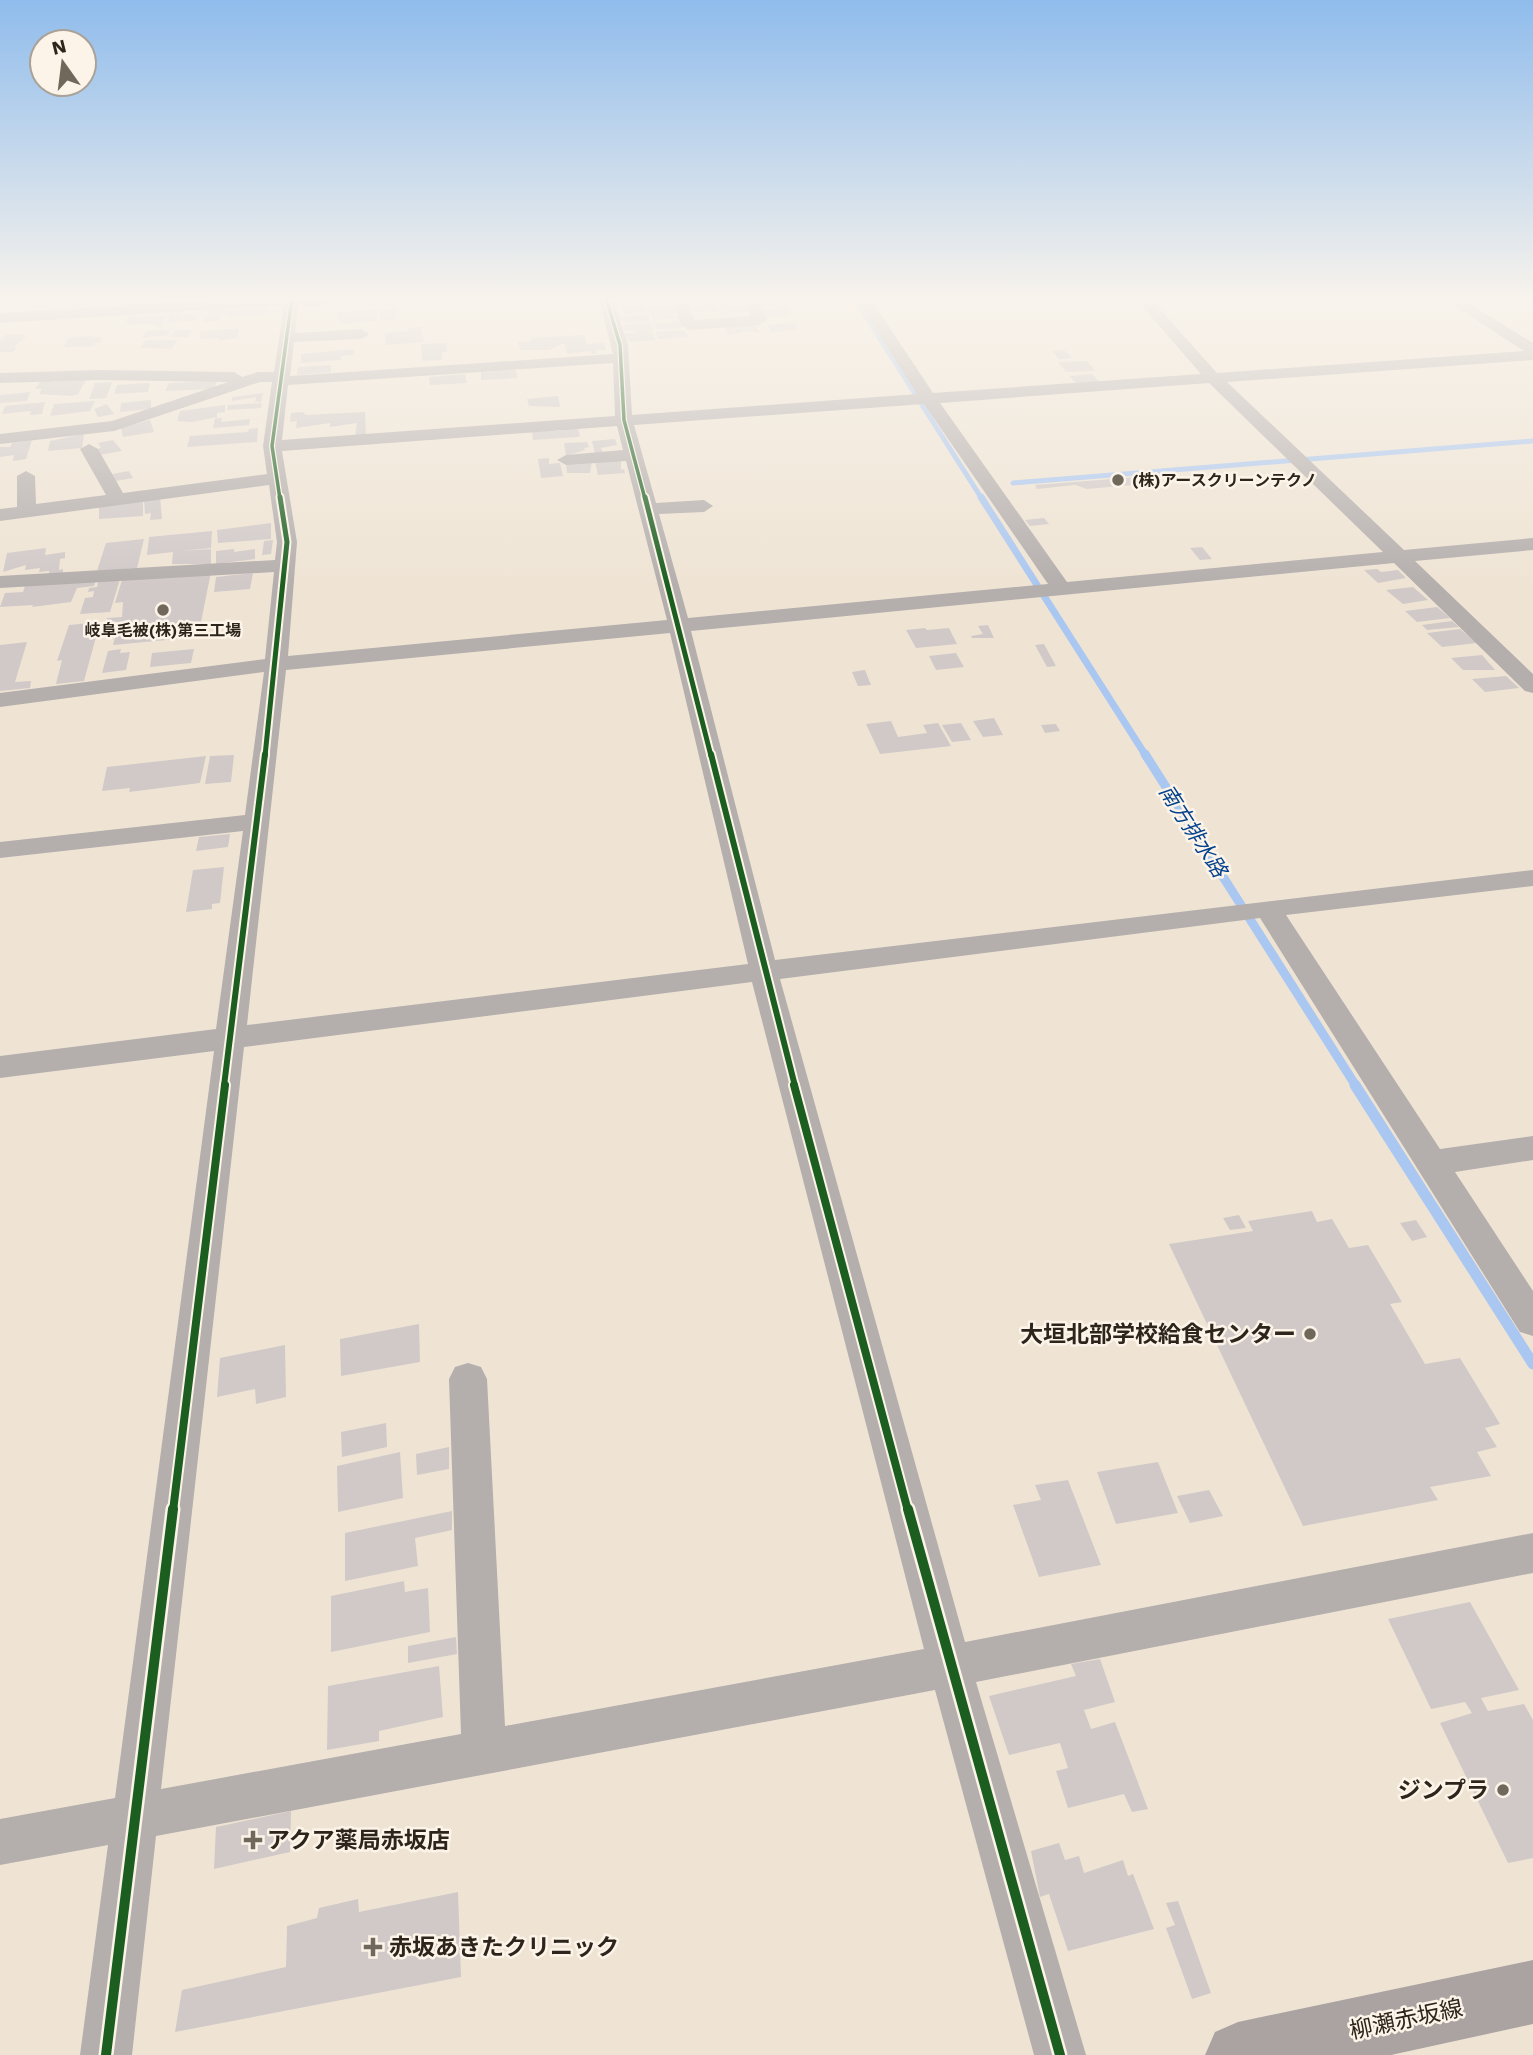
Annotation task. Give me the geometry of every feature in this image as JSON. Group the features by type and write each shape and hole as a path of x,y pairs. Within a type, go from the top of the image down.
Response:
{"main road":[{"name":"柳瀬赤坂線","path":"1238,2055 1533,1992"}],"street":[{"path":"0,439 114,426 208,394"},
{"path":"106,2055 276,664 287,542 272,446 279,394"},
{"path":"623,394 624,420 679,625 764,972 950,1665 1059,2055"},
{"path":"925,394 1058,589"},
{"path":"272,446 986,394"},
{"path":"1230,394 1533,686"},
{"path":"89,449 117,499"},
{"path":"566,460 633,455"},
{"path":"26,476 27,511"},
{"path":"0,515 278,478"},
{"path":"648,509 704,506"},
{"path":"0,700 276,664 1533,544"},
{"path":"0,582 286,565"},
{"path":"0,849 256,822"},
{"path":"0,1067 1533,878"},
{"path":"1266,909 1533,1321"},
{"path":"1430,1163 1533,1147"},
{"path":"468,1379 484,1752"},
{"path":"0,1842 1533,1553"}],"building":[{"path":"29,394 27,401 0,403 0,395"},
{"path":"39,394 78,394 72,396"},
{"path":"91,394 108,394 106,398 89,399"},
{"path":"263,394 261,402 255,402 256,397 232,401 232,397"},
{"path":"558,396 560,407 529,406 527,399"},
{"path":"151,400 151,409 120,412 121,403"},
{"path":"95,401 90,411 50,416 54,404"},
{"path":"45,402 42,414 30,415 31,411 2,414 5,406"},
{"path":"262,403 261,408 227,410 228,405"},
{"path":"107,404 114,414 98,417 94,409"},
{"path":"225,405 225,412 217,413 217,417 192,422 177,421 180,411"},
{"path":"303,412 306,415 365,412 366,435 355,436 357,423 330,427 330,423 296,428 297,421 290,422 291,413"},
{"path":"215,418 222,418 221,422 250,419 249,425 213,428"},
{"path":"150,420 154,432 123,437 121,428"},
{"path":"258,428 257,442 187,447 190,436 248,432 249,429"},
{"path":"578,428 580,436 577,437 533,440 532,431"},
{"path":"84,434 82,448 48,451 50,441"},
{"path":"615,439 617,445 601,448 603,453 595,454 592,441"},
{"path":"32,440 26,459 13,461 14,455 0,457 0,447 10,447 12,443"},
{"path":"113,440 122,451 99,455 97,449 101,448 98,443"},
{"path":"587,442 589,447 584,448 585,450 566,456 564,443"},
{"path":"549,458 549,464 560,463 563,476 541,478 538,459"},
{"path":"621,460 621,470 624,469 625,473 598,475 595,462"},
{"path":"592,462 590,473 567,473 566,464"},
{"path":"129,471 133,478 116,481 112,474"},
{"name":"(株)アースクリーンテクノ","path":"1138,477 1144,484 1087,489 1075,485 1037,489 1035,485"},
{"path":"160,497 162,519 150,520 151,513 145,514 144,499"},
{"path":"143,501 143,516 99,519 99,507"},
{"path":"1044,518 1049,524 1030,526 1025,520"},
{"path":"271,523 271,539 218,543 217,530"},
{"path":"212,531 211,548 180,551 211,549 211,564 172,564 173,552 147,555 149,537"},
{"path":"144,539 137,568 97,571 106,543"},
{"path":"273,540 271,554 262,555 264,541"},
{"path":"1202,547 1212,559 1200,560 1190,548"},
{"path":"46,548 45,555 65,552 65,558 60,559 59,570 63,569 63,574 49,575 49,571 39,572 40,568 25,570 26,565 3,572 7,553"},
{"path":"234,549 234,552 255,549 255,559 216,564 216,551"},
{"path":"1377,569 1381,572 1398,570 1406,578 1378,583 1364,570"},
{"name":"岐阜毛被(株)第三工場","path":"211,572 198,637 113,645 119,622 106,623 107,618 122,617 123,602 115,603 122,580"},
{"path":"253,573 250,589 214,592 216,577"},
{"path":"121,576 110,612 80,614 85,598 93,597 94,591 88,592 89,588 97,587 99,577"},
{"path":"96,578 94,586 77,588 71,602 32,607 33,605 0,607 5,593 23,592 25,586"},
{"path":"1413,587 1428,600 1403,604 1386,590"},
{"path":"1437,607 1450,618 1417,622 1405,611"},
{"path":"1452,621 1459,627 1427,630 1422,625"},
{"path":"100,622 84,681 56,684 62,660 57,661 69,625"},
{"path":"988,625 994,638 972,638 971,636 983,634 978,626"},
{"path":"949,628 957,644 916,648 906,630"},
{"path":"1460,629 1477,643 1442,647 1427,633"},
{"path":"27,642 15,682 31,681 30,688 0,691 0,645"},
{"path":"1044,644 1056,666 1047,667 1035,645"},
{"path":"121,649 120,653 130,652 126,670 102,673 108,651"},
{"path":"194,649 191,663 150,667 152,653"},
{"path":"956,653 964,667 936,670 929,656"},
{"path":"1482,655 1495,670 1463,670 1451,658"},
{"path":"865,670 871,685 858,686 852,672"},
{"path":"1506,676 1519,688 1485,692 1472,679"},
{"path":"994,718 1003,735 983,737 973,721"},
{"path":"891,721 898,737 927,733 923,725 938,723 951,746 880,754 866,724"},
{"path":"961,723 971,740 952,742 942,725"},
{"path":"1056,724 1060,731 1045,733 1041,725"},
{"path":"234,755 231,782 205,784 210,756"},
{"path":"206,756 200,783 129,792 130,788 102,791 107,767"},
{"path":"230,834 228,847 196,851 199,837"},
{"path":"224,867 220,903 212,904 212,909 186,912 193,870"},
{"name":"大垣北部学校給食センター","path":"1312,1211 1317,1222 1332,1219 1349,1248 1368,1245 1402,1302 1390,1304 1425,1364 1460,1358 1500,1424 1485,1428 1497,1447 1477,1452 1491,1476 1430,1487 1438,1500 1303,1526 1169,1244 1253,1231 1248,1221"},
{"path":"1239,1215 1246,1228 1230,1230 1223,1218"},
{"path":"1416,1220 1427,1237 1412,1241 1400,1223"},
{"path":"419,1324 420,1362 341,1376 340,1339"},
{"path":"285,1345 286,1397 256,1404 255,1389 217,1397 220,1358"},
{"path":"386,1423 387,1447 342,1457 341,1432"},
{"path":"449,1447 449,1469 417,1475 416,1454"},
{"path":"400,1452 403,1498 338,1512 337,1466"},
{"path":"1158,1462 1178,1513 1116,1524 1097,1472"},
{"path":"1068,1480 1101,1565 1039,1577 1013,1505 1041,1500 1035,1485"},
{"path":"1209,1490 1223,1516 1190,1523 1177,1496"},
{"path":"452,1511 452,1530 415,1538 418,1566 345,1581 345,1533"},
{"path":"404,1581 405,1592 428,1588 430,1632 331,1652 331,1596"},
{"name":"ジンプラ","path":"1470,1602 1519,1690 1481,1698 1488,1711 1524,1704 1533,1720 1533,1858 1508,1863 1440,1723 1472,1713 1465,1702 1431,1709 1388,1619"},
{"path":"456,1637 457,1654 408,1663 408,1646"},
{"path":"1100,1659 1115,1702 1084,1710 1091,1729 1115,1722 1148,1809 1132,1812 1124,1794 1068,1808 1056,1771 1068,1768 1060,1743 1009,1755 989,1696 1076,1676 1071,1664"},
{"path":"439,1666 443,1717 379,1731 379,1741 327,1750 328,1686"},
{"name":"アクア薬局赤坂店","path":"291,1811 290,1852 214,1869 216,1827"},
{"path":"1059,1843 1065,1860 1079,1856 1084,1873 1123,1860 1128,1876 1133,1874 1154,1929 1068,1951 1049,1894 1040,1897 1031,1851"},
{"name":"赤坂あきたクリニック","path":"458,1892 461,1977 175,2032 182,1990 286,1967 287,1926 317,1918 319,1908 358,1899 359,1912"},
{"path":"1178,1901 1211,1993 1192,1999 1166,1928 1175,1925 1166,1903"}],"waterway":[{"name":"南方排水路","path":"915,394 982,499"},
{"path":"1013,483 1533,441"},
{"name":"南方排水路","path":"981,497 1146,756"},
{"name":"南方排水路","path":"1145,754 1356,1086"},
{"name":"南方排水路","path":"1355,1085 1533,1364"}],"cycle path":[{"path":"106,2055 276,664 287,542 272,446 279,394"},
{"path":"623,394 624,420 679,625 764,972 950,1666 1060,2055"}],"place":[{"name":"(株)アースクリーンテクノ","path":"1118,480"},
{"name":"岐阜毛被(株)第三工場","path":"163,610"},
{"name":"大垣北部学校給食センター","path":"1310,1334"},
{"name":"ジンプラ","path":"1503,1790"},
{"name":"アクア薬局赤坂店","path":"253,1840"},
{"name":"赤坂あきたクリニック","path":"373,1947"}]}
